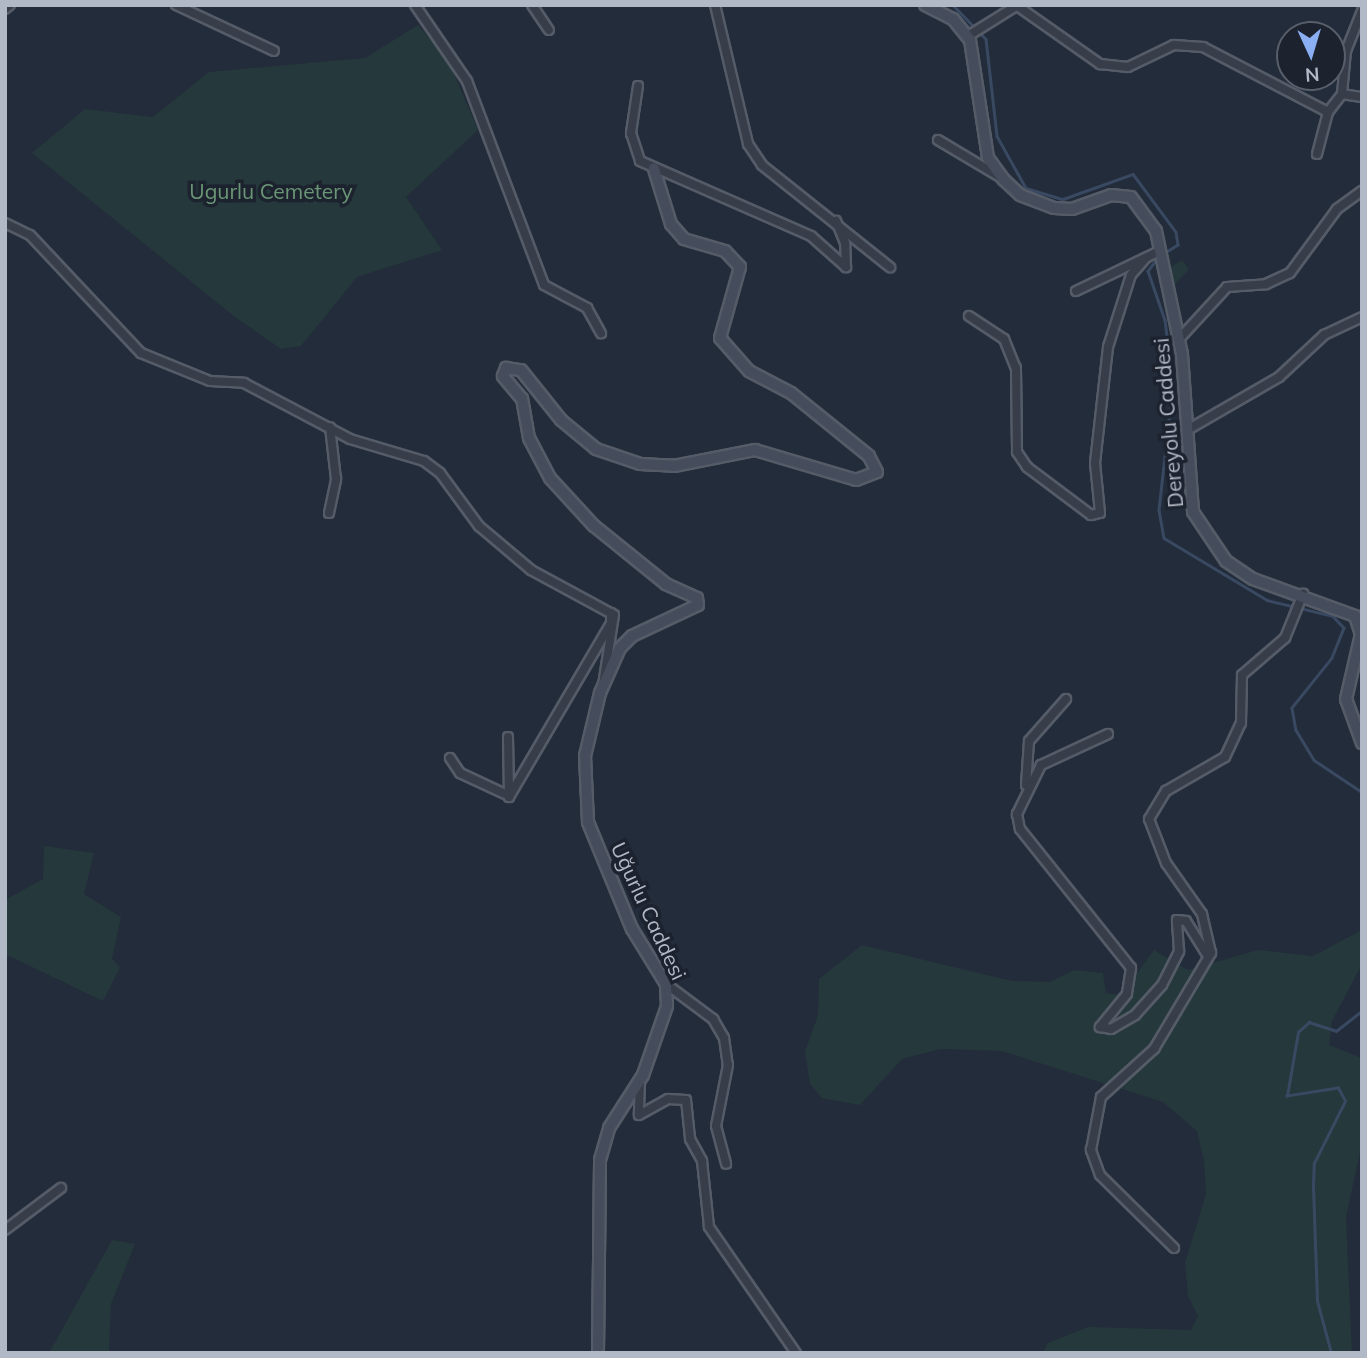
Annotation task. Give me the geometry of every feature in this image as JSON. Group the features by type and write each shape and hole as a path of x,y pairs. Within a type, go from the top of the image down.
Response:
{"street":[{"path":"5,9 10,5"},
{"path":"177,5 274,51"},
{"path":"415,5 467,80 544,285 587,308 601,333"},
{"path":"532,5 549,30"},
{"path":"715,5 748,144 762,165 836,221 890,267"},
{"path":"925,5 972,34"},
{"path":"972,34 1016,6 1100,64 1128,66 1174,45 1203,47 1328,112"},
{"path":"1317,154 1328,112 1342,94 1346,51 1362,11"},
{"path":"972,34 988,158 1003,179"},
{"path":"638,86 633,147 654,169 811,236 846,267 836,221"},
{"path":"1342,94 1362,97"},
{"path":"937,140 1003,179"},
{"name":"Uğurlu Caddesi","path":"598,1353 600,1160 609,1128 640,1080 667,1006 666,984 632,929 588,822 585,756 603,685 632,636 690,611 697,598 635,561 550,478 529,438 522,399 503,376 506,368 528,376 561,420 596,449 640,464 674,466 755,450 856,480 877,472 869,456 791,393 749,371 727,346 720,320 740,267 725,251 684,239 671,224 654,169"},
{"name":"Dereyolu Caddesi","path":"1003,179 1020,195 1054,208 1072,209 1111,195 1131,197 1156,231 1180,338 1189,429 1193,512 1226,561 1253,579 1301,599 1355,616 1362,634 1346,699 1362,743"},
{"path":"1180,338 1227,286 1266,284 1290,273 1337,209 1362,191"},
{"path":"5,223 30,235 141,353 210,381 244,383 330,428 424,461 479,526 531,570 610,610 617,623 601,669 603,685"},
{"path":"1076,291 1160,251"},
{"path":"969,316 1004,339 1016,368 1017,452 1027,467 1091,515 1100,513 1095,463 1108,347 1131,275 1146,258"},
{"path":"1189,429 1279,377 1324,335 1362,317"},
{"path":"329,513 335,505 336,468 330,428"},
{"path":"1174,1248 1100,1175 1091,1129 1101,1097 1154,1049 1206,954 1208,929 1166,863 1149,818 1166,791 1225,757 1241,723 1242,675 1285,638 1297,617 1301,599"},
{"path":"450,758 460,773 505,794 516,790 611,624 610,610"},
{"path":"1026,792 1029,741 1066,699"},
{"path":"1108,734 1053,755 1026,792 1017,814 1020,830 1124,953 1133,983 1100,1027 1111,1029 1135,1015 1162,985 1179,951 1177,920 1186,921 1206,954"},
{"path":"505,794 508,737"},
{"path":"666,984 713,1018 724,1038 728,1065 716,1126 726,1164"},
{"path":"640,1080 639,1115 668,1099 686,1100 690,1139 702,1161 709,1227 789,1349 796,1353"},
{"path":"5,1230 61,1188"}],"green space":[{"name":"Ugurlu Cemetery","path":"418,25 448,60 478,130 406,197 442,250 357,277 301,346 281,349 235,317 32,153 85,109 153,117 209,72 365,58"},
{"path":"1182,260 1189,269 1172,288 1168,269"},
{"path":"44,846 94,853 84,894 121,917 112,959 120,967 103,1001 5,954 5,900 43,879"},
{"path":"1362,930 1362,964 1332,1021 1329,1045 1362,1058 1362,1143 1346,1217 1352,1353 1043,1353 1048,1343 1088,1327 1191,1330 1198,1316 1188,1296 1185,1263 1206,1194 1204,1161 1197,1131 1163,1102 1002,1051 940,1049 902,1059 860,1105 822,1098 810,1084 805,1052 818,1015 819,979 862,945 1012,981 1050,982 1074,970 1103,973 1106,993 1121,995 1154,950 1188,970 1258,950 1313,956"},
{"path":"112,1240 135,1244 111,1304 109,1353 49,1353"}],"waterway":[{"path":"953,5 986,39 997,136 1026,188 1063,199 1133,174 1176,232 1178,245 1165,253"},
{"path":"1159,257 1148,271 1165,320 1173,385 1159,510 1164,538 1267,600 1333,616 1344,628 1332,658 1292,708 1296,730 1314,760 1362,792"},
{"path":"1331,1353 1317,1301 1314,1163 1345,1101 1338,1088 1287,1096 1298,1032 1309,1022 1336,1031 1362,1011"}]}
